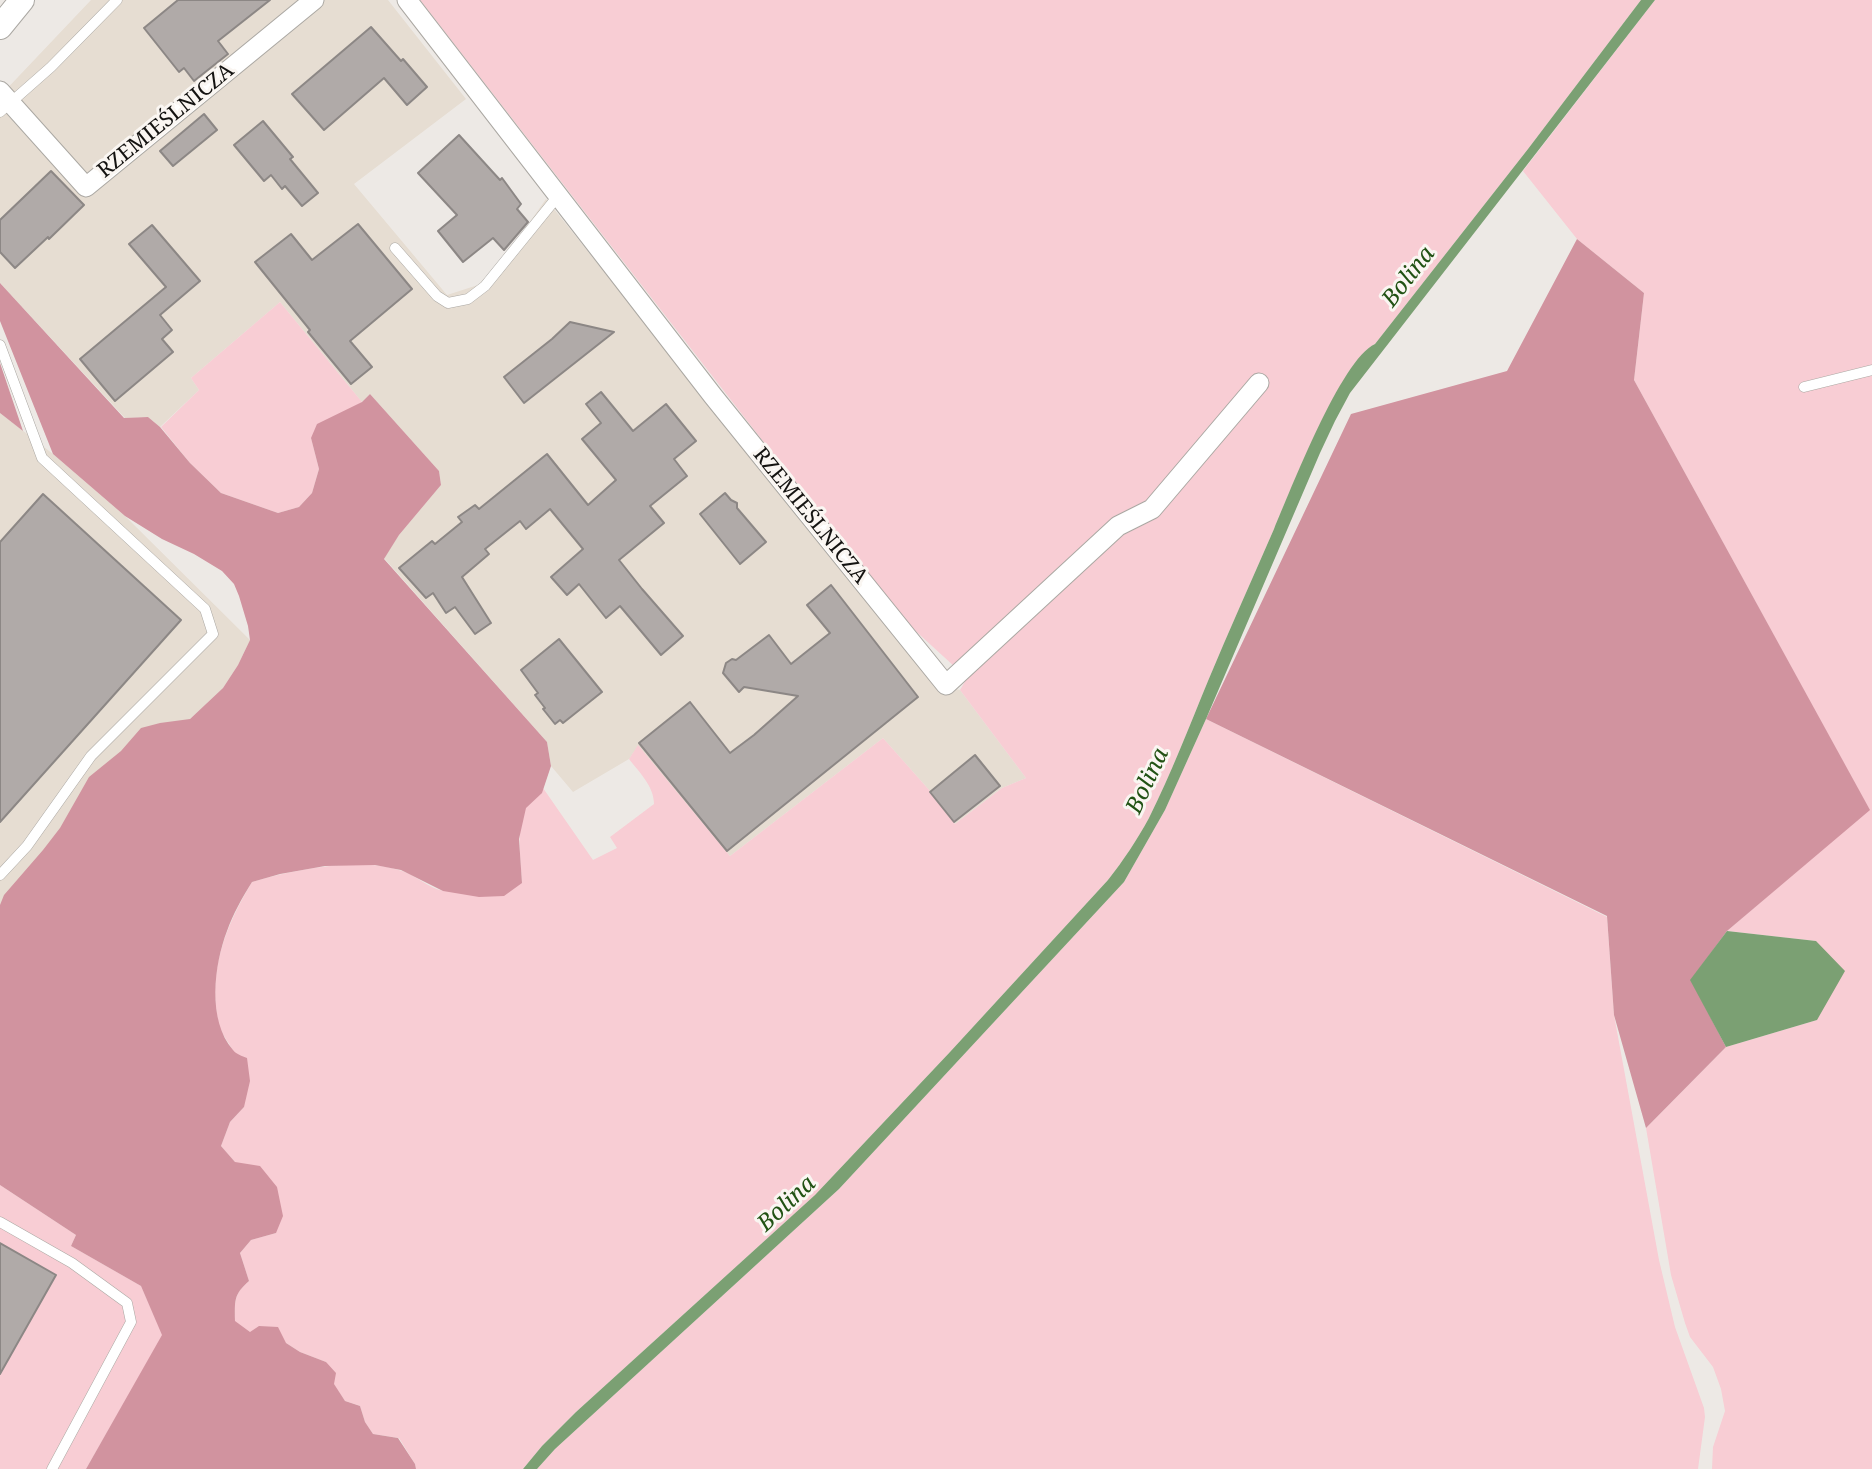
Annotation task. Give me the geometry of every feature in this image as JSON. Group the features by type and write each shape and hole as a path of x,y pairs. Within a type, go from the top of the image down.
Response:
{"street":[{"path":"0,26 22,0"},
{"name":"RZEMIEŚLNICZA","path":"3,102 86,187 314,0"},
{"name":"RZEMIEŚLNICZA","path":"407,0 713,396 946,685 1118,526 1152,509 1259,383"}],"lane":[{"path":"3,102 51,67 117,0"},
{"path":"394,248 438,296 448,303 468,299 485,286 558,196"},
{"path":"0,345 42,458 205,609 213,634 90,756 27,846 0,875"},
{"path":"1804,387 1872,370"},
{"path":"0,1222 72,1263 127,1303 131,1322 52,1469"}],"shaded area":[{"path":"91,0 388,0 466,99 354,184 447,295 478,285 504,259 546,199 934,685 960,690 1026,778 1002,788 955,824 883,738 730,856 638,746 629,759 573,792 551,766 547,742 384,558 399,535 441,485 439,471 370,394 362,402 280,302 191,378 199,390 160,427 148,417 125,418 0,283 0,96"},
{"path":"420,0 1641,0 1528,149 1375,344 1362,355 1348,374 1304,458 1157,801 1140,834 1114,873 815,1195 576,1412 523,1469 416,1469 399,1438 373,1434 365,1422 360,1406 345,1401 333,1384 326,1362 300,1352 286,1343 251,1333 235,1322 236,1299 249,1281 240,1253 251,1240 276,1233 235,1162 221,1146 230,1122 244,1107 233,1050 219,1025 215,987 217,969 227,933 252,882 306,869 367,865 402,871 446,891 522,883 522,817 527,806 543,788 593,860 617,848 610,837 654,804 649,785 629,759 638,745 730,856 883,738 955,824 1002,788 1026,778 960,690 967,678 909,625 825,521"},
{"path":"1641,0 1655,0 1350,393 1320,453 1165,810 1124,882 839,1189 555,1449 537,1469 523,1469 576,1412 815,1195 1114,873 1140,834 1157,801 1304,458 1347,374 1375,344"},
{"path":"1655,0 1872,0 1872,1469 1712,1469 1713,1447 1725,1411 1721,1389 1713,1367 1690,1337 1671,1275 1646,1128 1726,1047 1817,1020 1816,941 1727,931 1869,809 1634,380 1644,293 1577,239 1523,171"},
{"path":"1577,239 1644,293 1634,380 1870,810 1727,931 1691,980 1726,1047 1646,1128 1614,1015 1607,916 1206,719 1351,414 1507,371"},
{"path":"0,283 124,418 148,417 221,493 278,513 299,507 312,493 319,469 311,438 317,424 362,402 370,394 439,471 441,485 399,535 384,559 547,742 551,766 542,793 526,808 519,839 522,883 504,896 479,897 443,891 401,870 375,865 325,866 280,874 252,882 232,918 222,945 216,976 219,1024 233,1050 247,1058 250,1081 244,1107 230,1122 221,1146 235,1162 260,1166 277,1187 283,1216 276,1233 251,1240 240,1253 249,1281 236,1299 235,1321 250,1332 259,1326 278,1327 286,1343 300,1352 326,1362 336,1373 334,1384 345,1401 360,1406 365,1422 373,1434 398,1438 416,1469 86,1469 162,1335 141,1286 71,1246 76,1235 0,1185 0,905 4,895 60,828 89,777 121,751 141,728 190,719 223,688 250,640 239,596 234,584 222,571 125,516 53,454 0,321"},
{"path":"280,302 362,402 311,438 319,469 312,493 299,507 278,513 221,493 190,463 161,427 199,390 191,378"},
{"path":"0,363 23,431 0,413"},
{"path":"0,413 125,516 250,640 223,688 190,719 0,936"},
{"path":"1206,719 1607,917 1614,1015 1659,1260 1675,1327 1704,1408 1698,1469 537,1469 555,1449 839,1189 1124,882 1165,810"},
{"path":"1727,931 1816,941 1845,971 1817,1020 1726,1047 1690,980"},
{"path":"0,1185 76,1235 71,1246 141,1286 163,1335 86,1469 0,1469"}],"building":[{"path":"178,0 270,0 218,41 228,54 194,81 184,68 179,72 144,28"},
{"path":"371,27 427,87 407,105 384,78 324,130 292,94"},
{"path":"204,114 217,130 173,166 160,151"},
{"path":"263,121 318,193 302,206 285,186 282,189 271,175 264,181 234,145"},
{"path":"459,135 500,180 502,178 521,204 517,209 528,222 504,250 493,238 463,262 438,231 457,215 418,173"},
{"path":"51,171 84,205 15,268 0,252 0,220"},
{"path":"358,224 412,289 350,341 372,367 351,384 255,262 291,234 312,260"},
{"path":"152,225 200,281 160,315 172,330 162,339 173,352 115,401 80,359 166,287 129,244"},
{"path":"570,322 614,332 524,403 504,377"},
{"path":"601,392 633,431 666,404 696,441 674,459 687,476 650,506 664,523 619,560 683,636 661,655 620,606 606,618 579,584 567,595 551,577 583,549 550,509 526,529 520,521 485,549 489,554 462,577 491,623 475,634 455,607 446,613 433,593 426,598 399,568 432,541 435,544 462,522 458,517 475,505 479,509 547,454 588,505 616,480 582,439 601,423 586,404"},
{"path":"725,493 737,503 737,508 766,542 740,564 700,514"},
{"path":"43,494 181,620 0,822 0,542"},
{"path":"831,585 918,697 727,851 639,743 690,702 730,753 754,735 798,696 744,687 739,692 723,673 726,663 732,659 736,660 769,635 791,664 830,633 807,605"},
{"path":"559,639 602,692 563,723 560,720 555,724 543,709 545,708 535,695 538,693 521,670"},
{"path":"975,755 1000,786 954,822 930,792"},
{"path":"0,1243 56,1275 0,1374"}],"water label":[{"name":"Bolina","path":"1409,277"},
{"name":"Bolina","path":"1148,781"},
{"name":"Bolina","path":"787,1204"}]}
